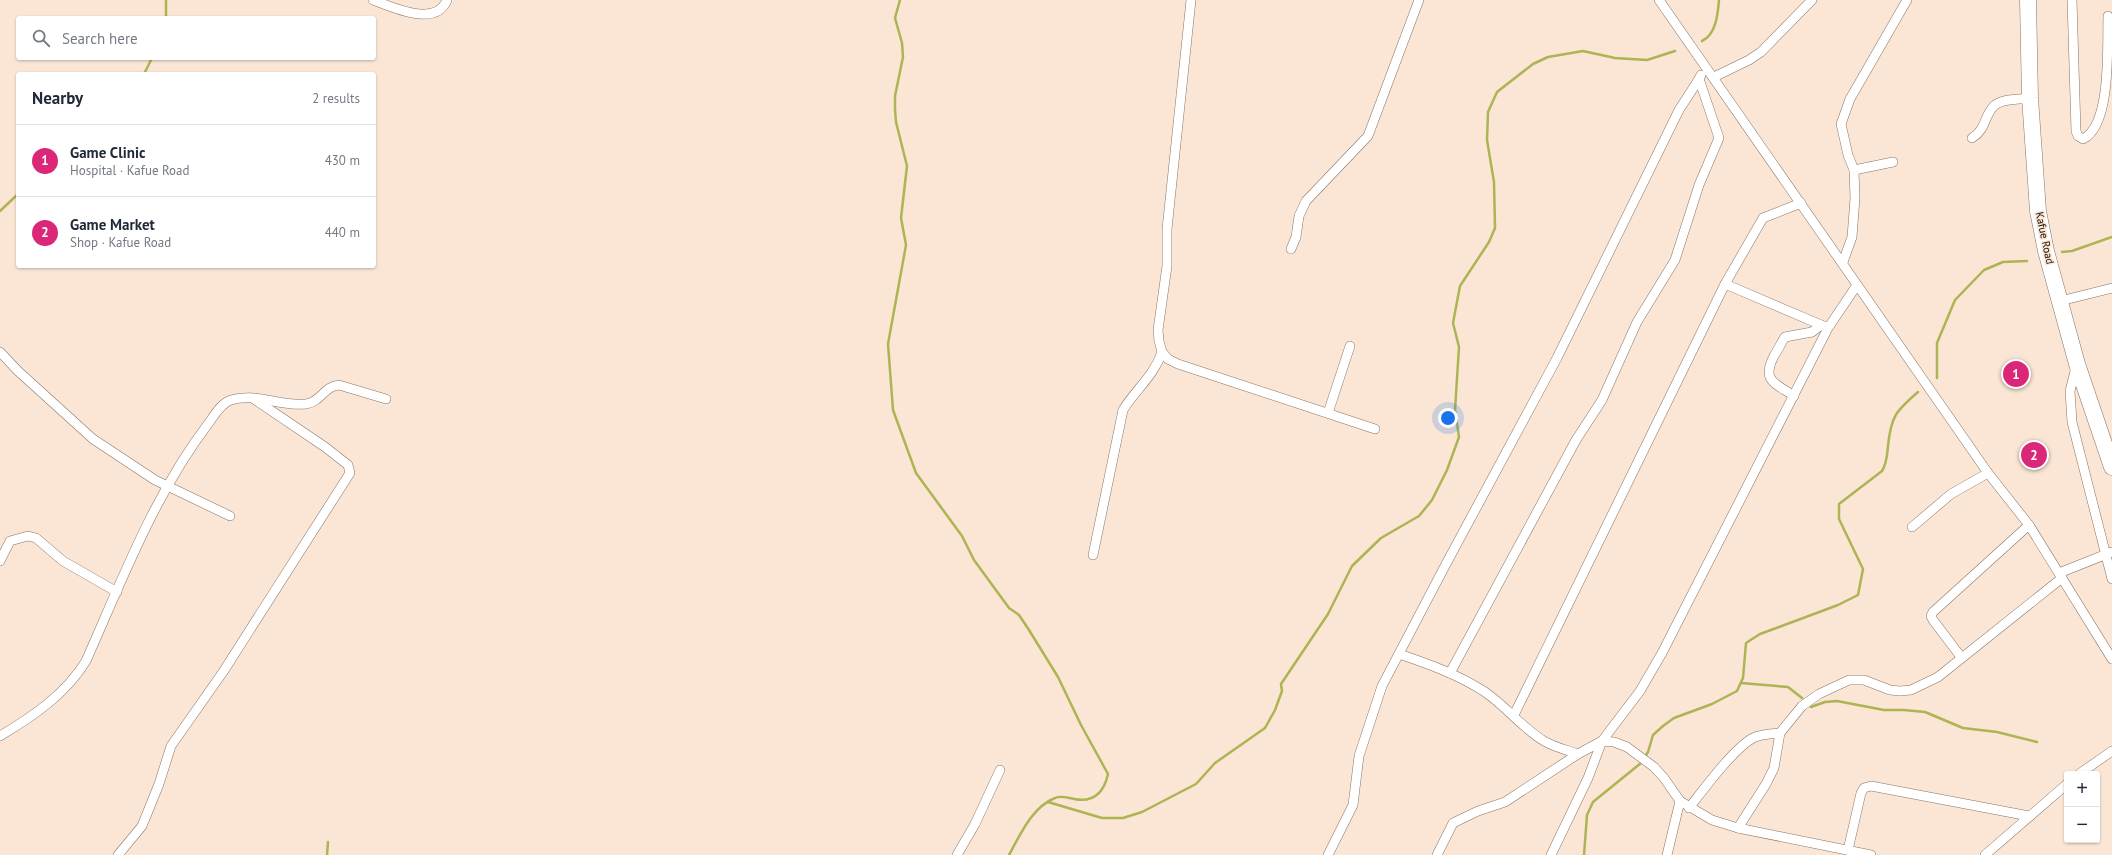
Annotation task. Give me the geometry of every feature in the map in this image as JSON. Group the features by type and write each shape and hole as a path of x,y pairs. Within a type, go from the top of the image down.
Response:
{"highway":[{"name":"Kafue Road","path":"2028,0 2030,98 2038,211 2046,251 2077,364 2112,467"}],"street":[{"path":"373,0 416,14 426,14 439,10 447,0"},
{"path":"1191,0 1167,229 1166,266 1158,330 1162,352 1168,359 1178,364 1375,429"},
{"path":"1291,249 1296,236 1299,216 1306,201 1372,130 1419,0"},
{"path":"1659,0 1843,262 1857,285 1988,473 2029,525 2112,659"},
{"path":"1714,77 1749,60 1761,52 1812,0"},
{"path":"1843,262 1852,237 1855,218 1854,170 1848,155 1841,124 1850,99 1907,0"},
{"path":"2072,0 2076,131 2078,136 2083,139 2089,136 2094,130 2100,117 2105,97 2108,16"},
{"path":"1328,855 1353,805 1355,775 1365,735 1382,686 1557,358 1679,110 1707,67"},
{"path":"1450,673 1576,440 1602,400 1637,322 1678,252 1699,185 1719,138 1699,79"},
{"path":"1972,138 1982,130 1995,105 2004,101 2030,98"},
{"path":"1854,170 1893,162"},
{"path":"1514,715 1724,284 1763,218 1801,203"},
{"path":"1724,284 1824,327"},
{"path":"1550,855 1588,778 1602,741 1640,691 1662,653 1794,396 1824,327 1857,285"},
{"path":"2060,301 2112,288"},
{"path":"1794,396 1771,380 1768,375 1768,368 1785,337 1812,332 1824,327"},
{"path":"1328,413 1350,346"},
{"path":"0,352 18,371 93,439 167,486 191,496 230,516"},
{"path":"1093,555 1123,410 1129,400 1154,372 1162,352"},
{"path":"2077,364 2070,391 2072,422 2109,553 2112,580"},
{"path":"0,736 24,722 74,679 86,661 167,486 185,455 218,412 231,400 252,398 306,404 318,398 332,385 339,385 386,399"},
{"path":"118,855 142,826 159,784 171,746 223,672 350,473 348,465 252,398"},
{"path":"1912,527 1951,494 1988,473"},
{"path":"1961,657 1933,620 1931,616 1932,612 2029,525"},
{"path":"0,561 10,541 28,536 36,538 63,561 117,592"},
{"path":"1738,828 1766,784 1774,768 1780,733 1802,706 1819,694 1849,680 1864,680 1890,690 1911,690 1938,677 2060,575 2109,553"},
{"path":"1399,654 1450,673 1484,691 1514,715 1530,732 1545,742 1578,754"},
{"path":"1689,808 1719,771 1749,740 1762,735 1780,733"},
{"path":"1437,855 1453,823 1478,811 1505,802 1578,754 1602,741 1614,742 1627,747 1654,767 1680,801 1689,808 1712,820 1738,828 1871,855"},
{"path":"2083,771 2112,751"},
{"path":"957,855 975,824 1000,770"},
{"path":"1848,850 1861,793 1864,788 1871,786 2029,816"},
{"path":"1985,855 2064,787"},
{"path":"1667,855 1680,801"}],"waterway":[{"path":"166,0 166,16"},
{"path":"900,0 895,18 902,43 903,57 895,96 895,109 896,122 907,166 901,218 906,245 888,344 893,410 916,473 962,536 974,560 1009,608 1019,615 1029,630 1058,677 1081,725 1108,774 1101,791 1092,798 1081,800 1057,797 1047,802 1033,815 1022,831 1009,855"},
{"path":"1702,41 1707,38 1713,29 1717,17 1719,0"},
{"path":"1048,802 1102,818 1123,818 1142,812 1196,784 1215,763 1265,728 1275,710 1282,691 1281,684 1328,614 1352,566 1381,538 1419,516 1432,500 1447,470 1459,437 1455,410 1459,347 1453,323 1460,286 1489,242 1495,228 1494,182 1487,140 1488,112 1497,92 1533,64 1548,57 1583,51 1615,58 1647,60 1675,51"},
{"path":"145,72 151,60"},
{"path":"0,211 16,196"},
{"path":"2062,252 2072,251 2112,237"},
{"path":"1937,378 1937,343 1955,300 1984,270 2003,262 2027,261"},
{"path":"1584,855 1587,815 1593,802 1641,763 1648,752 1653,735 1663,726 1674,718 1712,704 1737,691 1743,678 1746,643 1760,634 1838,605 1858,595 1863,569 1839,519 1839,504 1882,471 1886,462 1889,436 1893,421 1904,404 1918,392"},
{"path":"1741,683 1788,687 1802,698"},
{"path":"1811,707 1825,702 1837,701 1884,710 1925,712 1963,728 1997,732 2037,742"},
{"path":"327,855 328,842"}],"place":[{"name":"Game Clinic","path":"2016,374"},
{"name":"Game Market","path":"2034,455"}]}
